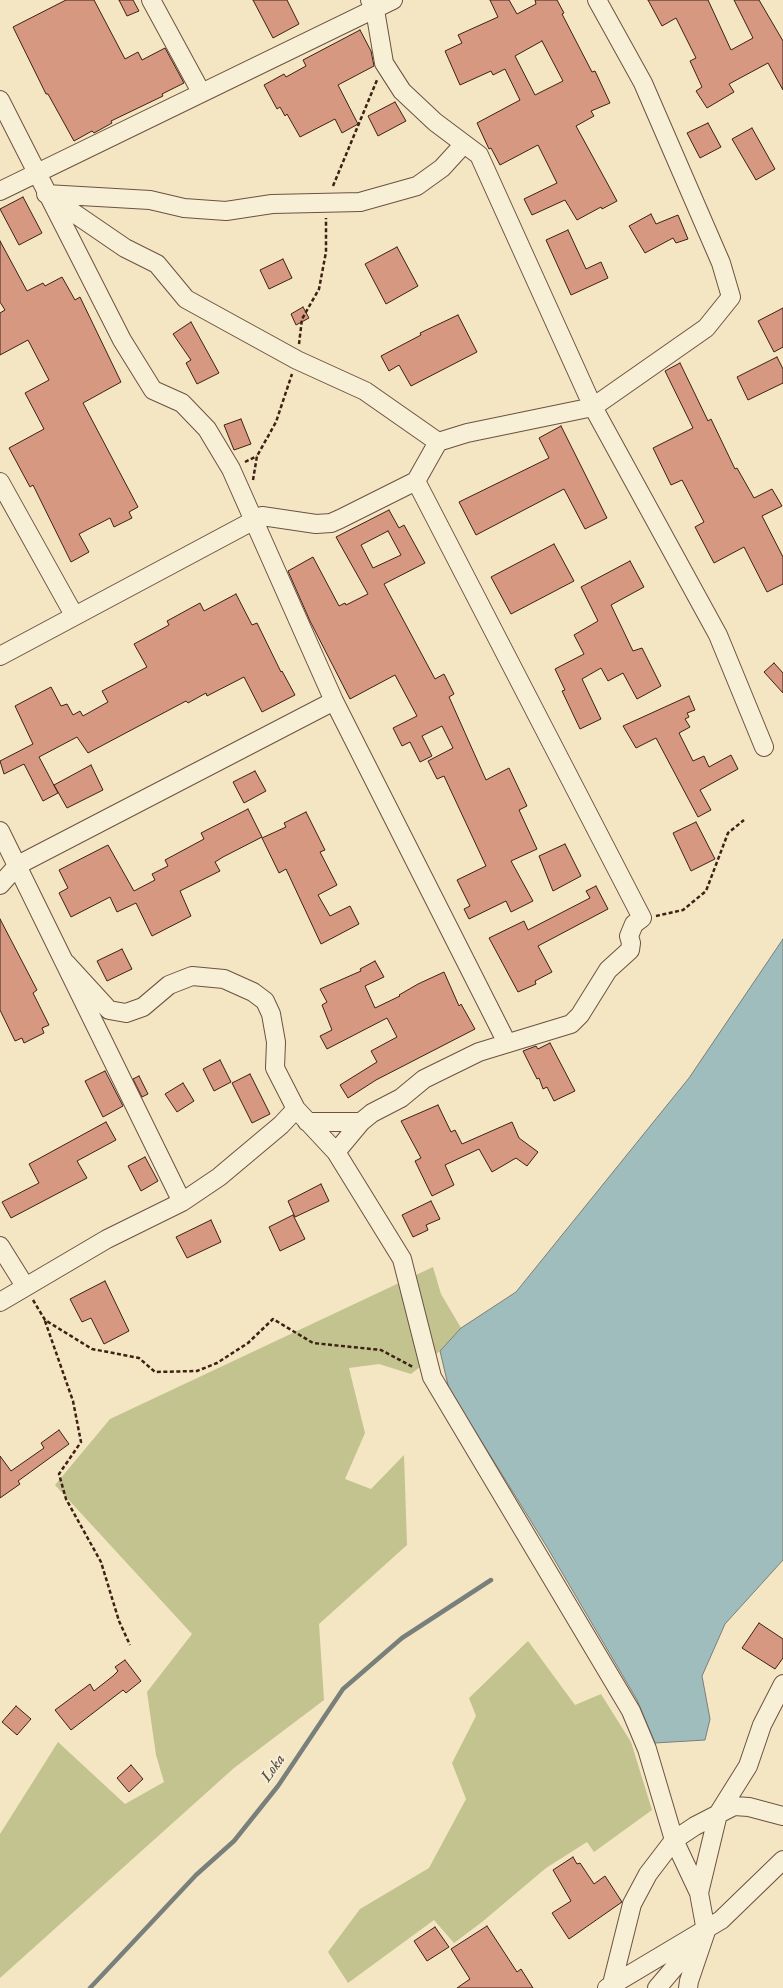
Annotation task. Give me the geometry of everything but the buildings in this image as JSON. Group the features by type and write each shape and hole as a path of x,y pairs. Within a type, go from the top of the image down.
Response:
{"street":[{"path":"151,0 201,92"},
{"path":"0,191 372,5 393,0"},
{"path":"0,656 262,516 316,524 331,523 416,481 438,442 467,433 592,407 706,328 731,297 721,263 643,82 597,0"},
{"path":"372,5 384,63 402,91 434,122 463,145 479,154 592,407 718,635 764,747"},
{"path":"0,100 35,173 122,340 153,390 182,403 207,429 231,469 334,701 507,1043"},
{"path":"46,194 150,200 184,208 226,212 272,204 360,202 417,186 442,168 463,145"},
{"path":"46,194 125,248 157,264 186,299 297,360 365,391 438,442"},
{"path":"336,1152 361,1122 372,1113 401,1098 424,1080 479,1052 570,1024 580,1015 608,970 630,950 629,936 634,924 642,918 416,481"},
{"path":"0,482 74,616"},
{"path":"0,885 18,865 334,701"},
{"path":"0,831 182,1202"},
{"path":"66,963 109,1010 126,1013 142,1007 169,986 192,976 224,979 253,992 265,1001 271,1014 276,1042 275,1068 301,1116 336,1152 402,1259 432,1377 631,1711 647,1749 674,1840 699,1892 706,1931 688,1988"},
{"path":"0,1302 107,1239 182,1202 219,1177 281,1125 301,1116 361,1122"},
{"path":"0,1246 25,1286"},
{"path":"699,1892 718,1814 748,1766 762,1725 783,1684"},
{"path":"610,1987 632,1904 648,1874 674,1840 694,1826 734,1806 749,1807 783,1816"},
{"path":"610,1987 706,1931 783,1860"},
{"path":"657,1988 706,1931"}],"path":[{"path":"252,487 257,456 276,422 297,360 302,319 319,289 326,252 325,204 348,155 384,63"},
{"path":"642,918 683,910 700,897 711,881 728,833 744,820"},
{"path":"25,1286 45,1320 73,1401 81,1442 59,1474 66,1499 100,1562 119,1621 130,1645"},
{"path":"45,1320 92,1349 139,1358 155,1372 197,1371 217,1364 248,1343 273,1319 313,1343 381,1350 432,1377"}],"green space":[{"path":"433,1267 441,1294 461,1328 440,1351 411,1374 379,1364 349,1368 365,1433 345,1479 371,1489 404,1455 407,1545 319,1624 324,1700 234,1768 0,1978 0,1834 58,1742 125,1804 164,1782 156,1755 147,1692 192,1634 55,1485 110,1419"},
{"path":"528,1641 575,1705 601,1694 631,1742 652,1810 594,1852 587,1842 546,1868 454,1943 434,1920 348,1983 328,1952 360,1909 429,1868 466,1799 452,1763 476,1716 469,1698"}],"water":[{"path":"783,939 783,1560 725,1624 702,1676 710,1719 705,1740 655,1743 637,1700 547,1547 449,1389 440,1351 461,1328 516,1292 689,1078"}],"waterway":[{"name":"Loka","path":"90,1988 196,1875 234,1841 278,1786 343,1689 402,1638 491,1580"}]}
